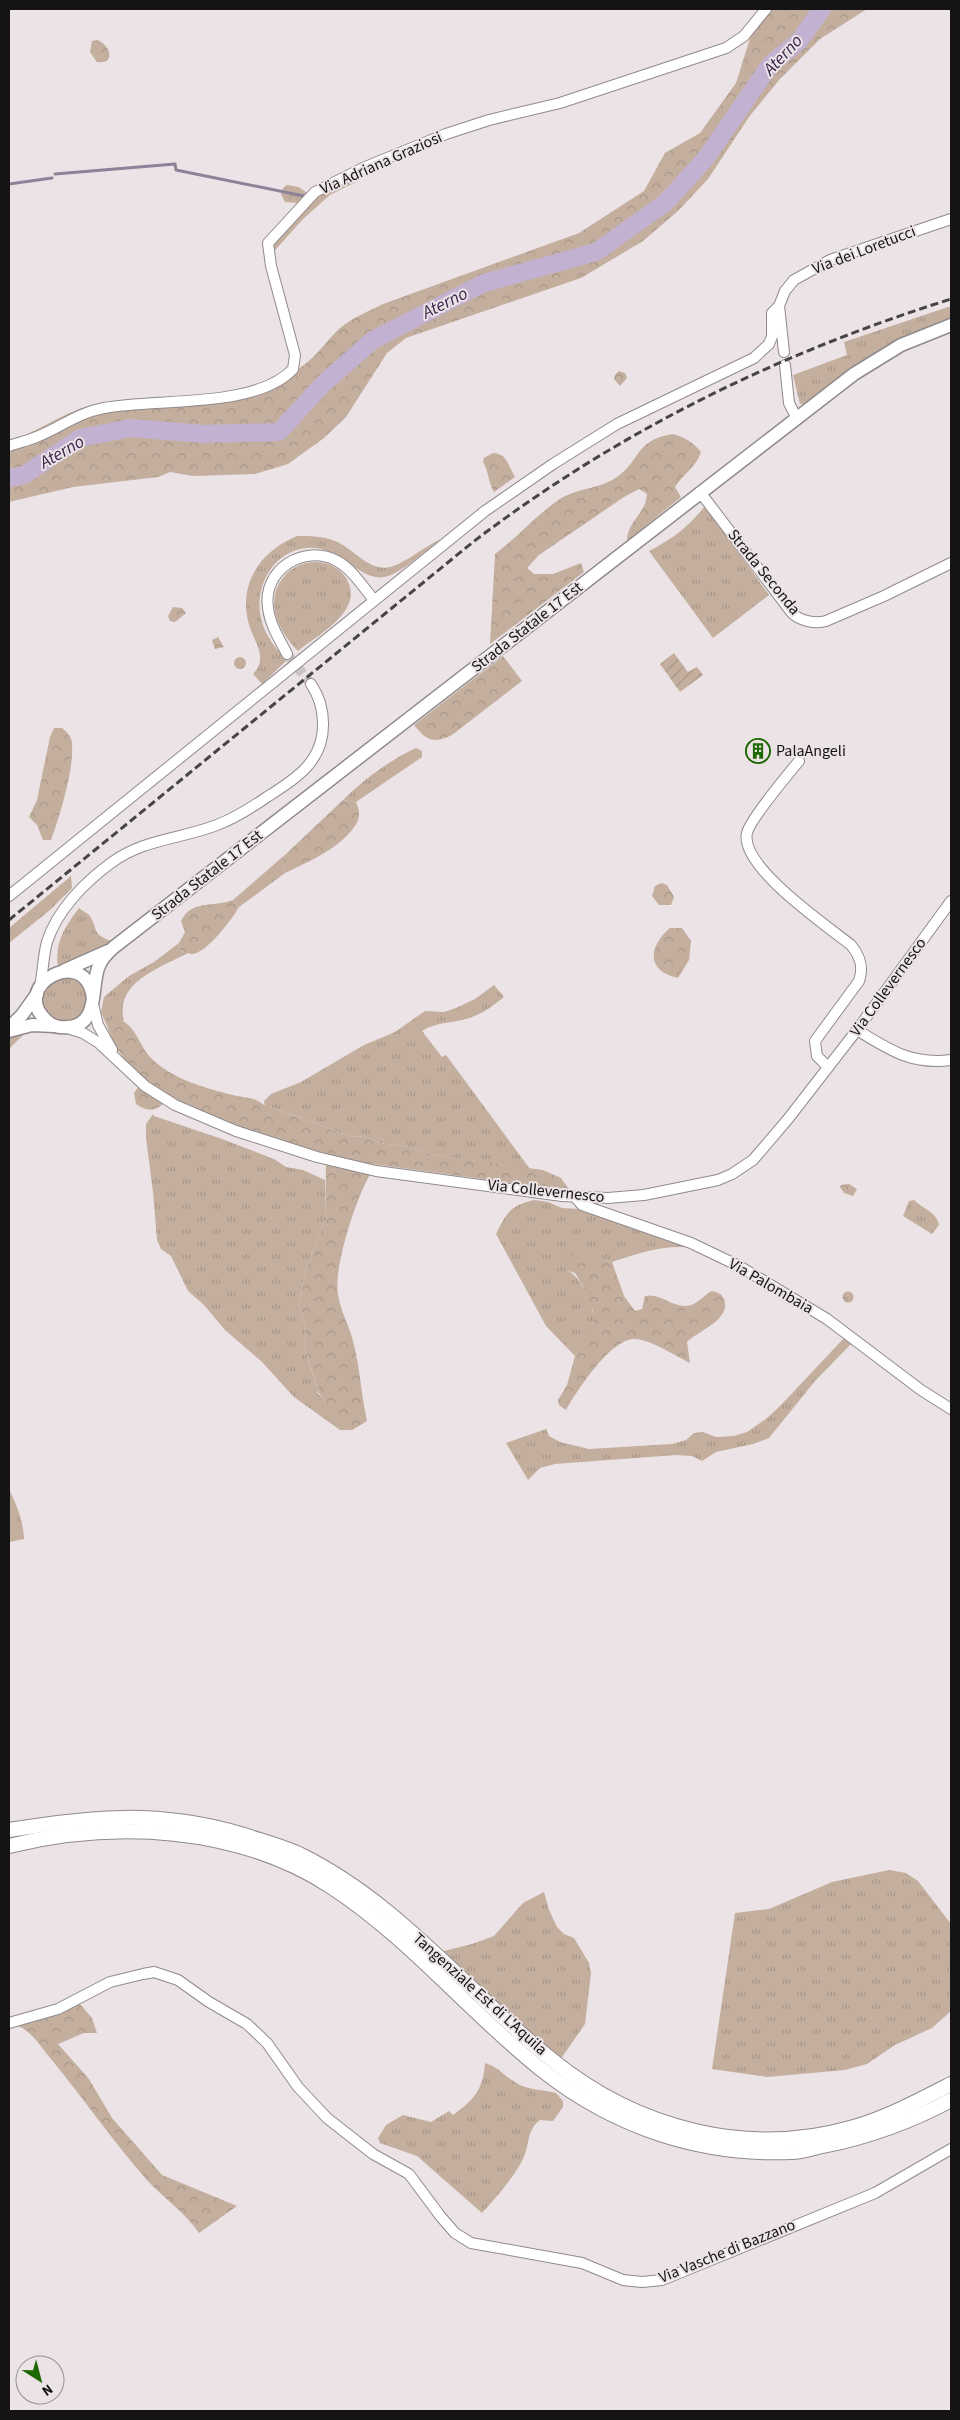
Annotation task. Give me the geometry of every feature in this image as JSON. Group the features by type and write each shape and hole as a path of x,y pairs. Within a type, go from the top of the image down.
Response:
{"highway":[{"name":"Tangenziale Est di L'Aquila","path":"9,1830 73,1820 141,1817 208,1824 296,1853 335,1873 395,1918 552,2060 597,2091 644,2116 700,2134 738,2138 798,2138 854,2126 913,2104 951,2084"},
{"name":"Tangenziale Est di L'Aquila","path":"9,1846 78,1833 145,1831 206,1838 260,1853 292,1866 330,1886 385,1926 542,2070 587,2100 634,2127 694,2145 735,2151 794,2152 860,2139 920,2116 951,2100"}],"main road":[{"name":"Strada Statale 17 Est","path":"59,972 86,962 114,947 796,417 874,360 909,341 951,324"},
{"name":"Strada Statale 17 Est","path":"93,1001 99,966 114,947"},
{"path":"70,971 83,977 90,985 93,1001 84,1021 76,1026 32,1025 9,1030 22,1015 49,976 59,972 70,971"},
{"path":"39,989 39,1010 48,1022 61,1027"}],"street":[{"name":"Via Adriana Graziosi","path":"9,446 35,438 70,418 104,408 194,401 258,390 279,381 294,368 295,355 271,266 268,243 315,192 363,168 446,134 489,120 560,103 726,48 744,36 766,9"},
{"name":"Via dei Loretucci","path":"374,600 485,511 560,459 644,410 750,360 769,344 772,314 780,311 788,287 801,275 817,266 951,219"},
{"path":"780,311 784,352"},
{"path":"785,365 789,403 796,417"},
{"name":"Strada Seconda","path":"700,492 792,613 801,619 824,621 884,596 951,563"},
{"path":"9,896 374,600 351,572 335,559 312,555 291,561 274,577 267,601 270,618 287,654"},
{"path":"39,989 45,950 53,928 66,907 88,883 116,859 146,844 198,832 227,820 265,799 304,771 319,751 323,732 320,704 311,684"},
{"path":"799,761 751,824 747,839 752,856 765,874 851,945 861,961 859,981 816,1041 817,1056 828,1067"},
{"name":"Via Collevernesco","path":"61,1027 88,1035 122,1063 149,1089 184,1110 244,1134 308,1155 376,1171 575,1197 614,1198 644,1195 704,1184 732,1174 749,1163 766,1146 857,1030 951,900"},
{"path":"45,950 48,964 53,972 59,972"},
{"name":"Via Collevernesco","path":"93,1001 94,1014 100,1030 122,1063"},
{"path":"857,1030 890,1050 908,1058 927,1062 951,1060"},
{"name":"Via Palombaia","path":"575,1197 582,1206 700,1247 758,1277 827,1319 922,1390 951,1409"},
{"name":"Via Vasche di Bazzano","path":"9,2023 58,2009 110,1982 154,1972 178,1980 209,2002 246,2024 267,2043 298,2087 327,2118 373,2154 409,2174 455,2233 471,2243 582,2263 623,2280 642,2282 662,2280 691,2269 771,2234 875,2194 951,2149"}],"green space":[{"path":"768,9 867,9 820,39 780,79 749,117 708,179 678,211 643,241 581,278 406,338 387,353 346,417 324,438 288,464 255,474 193,476 170,472 158,477 73,487 9,502 9,441 73,411 96,404 190,397 241,388 278,378 305,364 340,328 361,315 383,304 579,233 644,191 665,153 700,133 736,83 752,32"},
{"path":"97,40 106,46 108,50 109,58 107,61 97,62 90,52 92,41"},
{"path":"359,174 360,180 330,195 303,219 269,257 267,247 321,191"},
{"path":"287,185 299,187 307,193 298,203 285,202 281,194 283,188"},
{"path":"951,306 951,321 810,403 800,404 793,375 847,355 844,342"},
{"path":"619,371 625,373 627,378 620,386 614,379"},
{"path":"672,434 688,440 701,452 696,462 675,487 681,497 627,541 630,528 646,501 647,494 639,489 624,497 539,555 527,568 534,574 553,574 581,563 584,572 490,644 495,554 560,499 617,477 631,464 644,446 660,437"},
{"path":"493,453 505,458 515,477 494,492 483,462 484,458"},
{"path":"705,506 769,595 713,638 649,551 680,532"},
{"path":"297,536 321,537 335,541 368,563 382,568 396,565 441,539 406,567 384,577 366,574 340,557 319,549 307,548 284,556 275,564 263,585 260,597 260,610 266,633 286,661 262,684 253,674 258,668 260,655 248,621 247,593 250,581 263,559 284,542"},
{"path":"317,562 334,567 344,574 351,590 350,601 345,611 328,629 298,651 279,625 274,605 275,595 278,585 288,572 299,565"},
{"path":"173,607 182,608 186,613 175,622 170,621 168,616"},
{"path":"218,637 224,647 215,649 212,640"},
{"path":"674,653 688,672 697,667 703,675 680,692 660,664"},
{"path":"503,656 522,681 452,735 445,738 435,740 427,738 414,725"},
{"path":"240,657 246,663 240,669 234,663"},
{"path":"54,728 62,728 72,741 71,766 55,830 51,840 43,840 37,825 29,817 37,800 50,737"},
{"path":"416,748 422,751 422,757 356,802 343,800 377,771 396,758"},
{"path":"343,800 356,802 359,810 358,821 350,832 334,847 285,873 282,860 287,853"},
{"path":"287,853 282,860 285,873 239,907 233,900"},
{"path":"71,876 72,888 50,910 9,943 9,928"},
{"path":"662,883 667,885 674,897 671,905 659,905 652,896 655,886"},
{"path":"233,900 239,907 225,927 211,942 198,952 192,954 180,950 179,943 185,932 181,921 186,914 197,907"},
{"path":"79,908 89,915 97,933 111,941 93,953 58,967 59,943 69,922"},
{"path":"670,928 682,928 691,941 689,960 678,978 660,970 654,958 654,950 657,943"},
{"path":"179,943 180,950 188,953 153,971 132,986 126,996 123,1007 124,1021 116,1019 108,1022 107,1026 101,1012 104,997 129,976 154,962"},
{"path":"61,978 69,978 81,984 87,1000 81,1016 69,1022 61,1022 49,1016 43,1004 43,996 49,984"},
{"path":"494,985 504,997 487,1009 469,1018 433,1026 422,1031 442,1057 446,1055 530,1169 435,1155 410,1147 380,1143 365,1137 350,1136 273,1108 265,1107 264,1101 271,1094 301,1082 364,1045 395,1032 425,1011 444,1012 456,1008 475,999"},
{"path":"116,1018 129,1025 153,1060 171,1073 201,1086 253,1099 268,1107 350,1136 365,1137 380,1143 410,1147 435,1155 543,1170 561,1178 570,1191 358,1162 291,1144 238,1126 186,1105 152,1085 125,1060 115,1046 107,1026 108,1021"},
{"path":"28,1030 9,1049 9,1038"},
{"path":"139,1086 163,1104 150,1110 136,1104 134,1093"},
{"path":"153,1114 154,1116 274,1159 286,1167 303,1170 325,1180 325,1220 306,1269 299,1303 306,1331 305,1350 319,1393 316,1392 352,1430 340,1430 294,1397 262,1362 225,1330 204,1305 188,1291 171,1256 161,1249 157,1240 146,1138 146,1124"},
{"path":"326,1162 371,1173 365,1183 347,1232 337,1282 339,1300 355,1351 367,1421 352,1430 339,1419 319,1393 305,1349 306,1331 299,1303 306,1269 325,1220"},
{"path":"849,1184 857,1189 853,1196 844,1193 840,1187 841,1185"},
{"path":"534,1200 548,1202 562,1208 579,1209 615,1219 695,1248 663,1248 612,1262 604,1260 568,1271 582,1285 590,1301 593,1315 590,1330 575,1356 546,1326 496,1234 510,1211 519,1205"},
{"path":"914,1200 936,1217 939,1225 932,1234 903,1216 909,1201"},
{"path":"574,1252 582,1254 587,1264 604,1260 612,1262 624,1296 635,1311 642,1309 645,1296 657,1296 685,1306 696,1303 711,1291 722,1295 725,1306 723,1313 713,1324 687,1342 690,1363 662,1348 639,1339 624,1342 614,1348 595,1368 566,1410 559,1405 558,1400 567,1385 575,1356 593,1321 593,1311 583,1286 575,1273 568,1271 562,1262 565,1256"},
{"path":"848,1291 854,1297 848,1303 842,1297"},
{"path":"846,1336 853,1342 815,1381 769,1438 753,1444 716,1452 702,1461 692,1456 676,1455 555,1464 540,1468 528,1480 506,1443 546,1429 549,1436 560,1442 589,1449 672,1444 686,1440 694,1433 703,1432 716,1437 734,1436 747,1432 766,1419 781,1405"},
{"path":"9,1489 19,1513 24,1539 9,1542"},
{"path":"889,1870 906,1873 918,1881 951,1924 951,2011 932,2028 895,2045 867,2064 845,2070 767,2077 712,2069 735,1913 769,1909 832,1882"},
{"path":"544,1892 549,1910 557,1927 564,1934 574,1938 589,1963 591,1973 585,2024 560,2060 440,1952 494,1936 523,1903"},
{"path":"79,2003 92,2018 97,2033 84,2033 58,2044 89,2079 112,2118 162,2175 237,2206 199,2233 187,2218 133,2164 35,2039 27,2031 16,2025"},
{"path":"485,2063 522,2086 556,2093 563,2101 563,2107 553,2121 540,2120 532,2129 524,2156 518,2167 482,2213 417,2156 380,2143 378,2138 386,2125 403,2115 431,2122 449,2111 453,2115 476,2094 480,2087"}],"waterway":[{"name":"Aterno","path":"9,478 24,475 80,438 130,428 203,434 279,432 323,384 373,340 484,283 596,252 665,203 706,158 770,65 799,41 822,9"},
{"path":"55,174 175,164 176,170 304,196"},
{"path":"9,184 52,178"}],"tunnel":[{"path":"287,654 311,684"}],"railway":[{"path":"9,920 473,542 528,502 584,465 702,399 762,371 824,344 887,320 951,299"}],"place":[{"name":"PalaAngeli","path":"758,751"}]}
